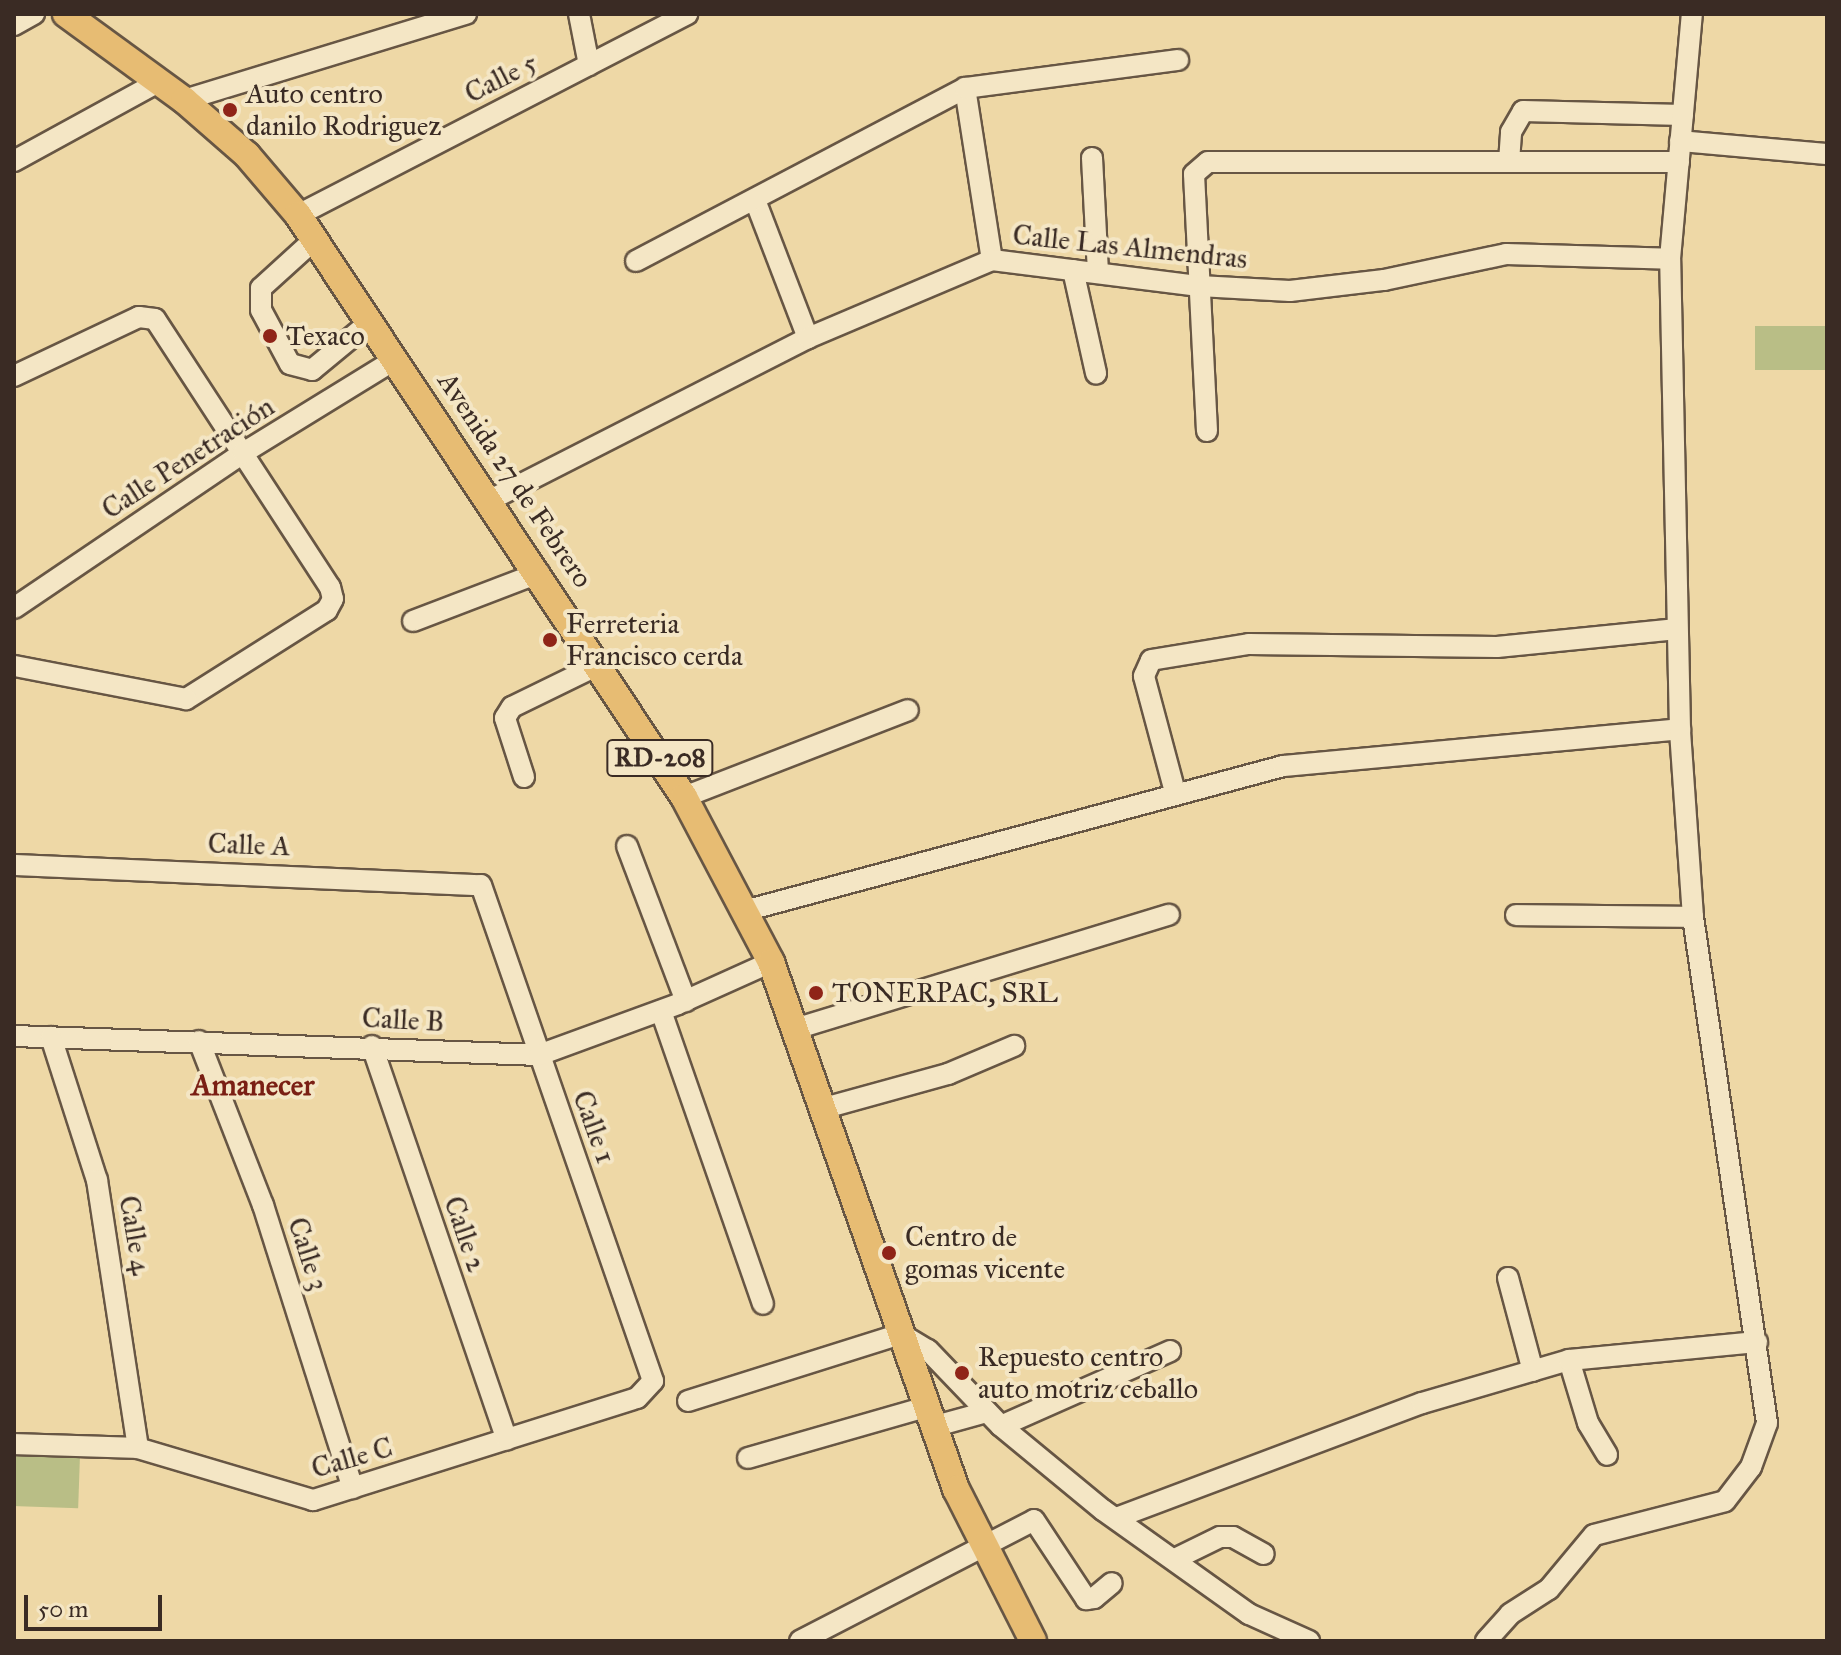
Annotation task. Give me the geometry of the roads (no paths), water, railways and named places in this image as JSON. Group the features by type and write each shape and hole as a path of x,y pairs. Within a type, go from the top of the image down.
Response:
{"main road":[{"name":"Avenida 27 de Febrero","path":"66,14 184,100 247,155 298,215 600,664 684,797 748,910 771,962 929,1417 983,1551 1033,1641"}],"street":[{"path":"14,25 34,14"},
{"path":"184,100 392,24 466,14"},
{"path":"579,14 589,65"},
{"name":"Calle 5","path":"298,215 687,14"},
{"path":"1486,1641 1510,1614 1549,1589 1594,1535 1710,1509 1732,1495 1757,1457 1767,1423 1693,917 1680,729 1670,259 1692,14"},
{"path":"636,261 965,88 1178,60"},
{"path":"14,161 158,82"},
{"path":"965,88 992,260"},
{"path":"1509,162 1511,132 1523,111 1683,115"},
{"path":"1207,431 1194,174 1208,162 1509,162 1680,151 1827,154"},
{"path":"1092,158 1098,273"},
{"path":"755,200 808,338"},
{"path":"315,239 261,288 261,310 290,364 312,370 370,322"},
{"name":"Calle Las Almendras","path":"490,500 808,338 992,260 1199,286 1290,291 1384,280 1506,254 1670,259"},
{"path":"1073,270 1096,373"},
{"path":"14,376 147,317 163,325 330,587 333,599 327,610 186,699 14,666"},
{"name":"Calle Penetración","path":"14,608 243,453 396,359"},
{"path":"413,621 539,573"},
{"path":"1175,792 1144,676 1151,660 1249,644 1497,647 1677,629"},
{"path":"524,777 505,718 512,707 600,664"},
{"path":"684,797 908,710"},
{"path":"748,910 1175,792 1320,759 1680,729"},
{"path":"627,846 686,1001"},
{"name":"Calle A","path":"14,865 481,885"},
{"name":"Calle 1","path":"481,885 652,1372 651,1388"},
{"path":"795,1029 1169,915"},
{"path":"1516,915 1693,917"},
{"name":"Calle B","path":"14,1036 372,1046 539,1055 686,1001 771,962"},
{"path":"661,1011 763,1304"},
{"name":"Calle 4","path":"51,1037 97,1180 138,1448"},
{"name":"Calle 3","path":"199,1041 263,1205 353,1488"},
{"name":"Calle 2","path":"372,1046 507,1440"},
{"path":"821,1109 948,1074 1014,1046"},
{"path":"1508,1278 1533,1371"},
{"path":"688,1401 901,1334 928,1350 994,1419 1116,1518 1249,1614 1309,1641"},
{"path":"1116,1518 1422,1403 1569,1360 1757,1342"},
{"path":"748,1458 929,1417 994,1419 1170,1351"},
{"path":"1569,1360 1588,1423 1607,1455"},
{"name":"Calle C","path":"14,1444 138,1448 301,1500 353,1488 507,1440 637,1398 651,1388"},
{"path":"800,1641 983,1551 1034,1520 1086,1599 1094,1598 1112,1583"},
{"path":"1175,1559 1220,1537 1233,1537 1264,1554"}],"place":[{"name":"Auto centro danilo Rodriguez","path":"230,110"},
{"name":"Texaco","path":"270,336"},
{"name":"Ferreteria Francisco cerda","path":"550,640"},
{"name":"TONERPAC, SRL","path":"816,993"},
{"name":"Centro de gomas vicente","path":"889,1253"},
{"name":"Repuesto centro auto motriz ceballo","path":"962,1373"}],"district":[{"name":"Amanecer","path":"253,1085"}]}
